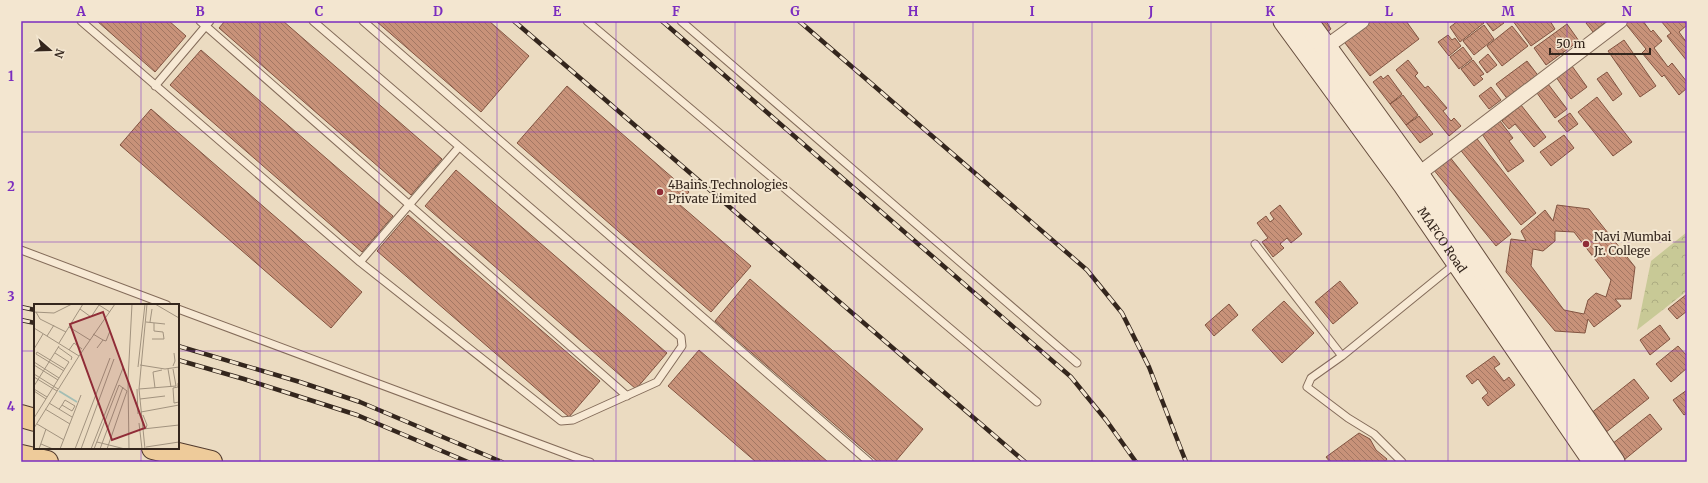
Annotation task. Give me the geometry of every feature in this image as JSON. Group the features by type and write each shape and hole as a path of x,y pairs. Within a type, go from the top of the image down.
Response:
{"main road":[{"name":"MAFCO Road","path":"1284,21 1411,179"},
{"name":"MAFCO Road","path":"1307,21 1326,47 1411,179 1464,257 1594,462"},
{"name":"MAFCO Road","path":"1464,257 1614,462"},
{"path":"21,416 34,420"},
{"path":"157,449 211,462"},
{"path":"21,456 47,462"}],"street":[{"path":"1326,47 1362,21"},
{"path":"1411,179 1620,21"}],"lane":[{"path":"81,21 360,262 561,420 573,420 657,382 682,346 681,337 313,21"},
{"path":"363,21 868,462"},
{"path":"587,21 1037,402"},
{"path":"681,21 1077,363"},
{"path":"155,86 205,23 627,396"},
{"path":"360,262 459,146"},
{"path":"1256,244 1342,356"},
{"path":"21,250 164,304"},
{"path":"1402,462 1374,434 1348,418 1307,387 1311,378 1342,356 1464,257"},
{"path":"179,309 590,462"}],"green space":[{"path":"1687,232 1687,291 1637,330 1651,261"}],"building":[{"path":"97,21 169,21 186,36 155,72"},
{"path":"225,21 283,21 442,159 411,195 219,28"},
{"path":"376,21 489,21 529,56 481,112"},
{"path":"1310,21 1326,21 1331,29 1321,37"},
{"path":"1366,21 1406,21 1419,39 1370,76 1342,39"},
{"path":"1458,21 1482,21 1484,23 1460,42 1450,27"},
{"path":"1502,21 1504,23 1493,31 1486,22"},
{"path":"1513,21 1550,21 1555,29 1531,46"},
{"path":"1589,21 1607,21 1593,32 1586,23"},
{"path":"1627,21 1643,21 1651,32 1653,30 1662,41 1654,48 1668,67 1672,63 1687,82 1687,88 1679,95 1664,75 1662,77 1642,53 1646,49 1625,23"},
{"path":"1661,21 1684,21 1687,25 1679,32 1687,43 1687,61 1667,36 1671,33"},
{"path":"1567,24 1579,41 1546,65 1534,48"},
{"path":"1484,25 1494,39 1474,55 1463,41"},
{"path":"1512,26 1528,46 1502,66 1487,46"},
{"path":"1448,35 1452,40 1455,38 1461,46 1449,56 1438,42"},
{"path":"1624,40 1656,86 1640,97 1608,51"},
{"path":"1463,47 1472,59 1459,69 1450,57"},
{"path":"201,50 393,216 362,252 170,85"},
{"path":"1488,54 1497,65 1487,73 1479,62"},
{"path":"1408,60 1418,73 1415,76 1425,88 1428,86 1447,108 1443,111 1451,121 1454,118 1461,126 1449,136 1396,70"},
{"path":"1473,60 1484,74 1480,76 1483,79 1474,86 1461,69"},
{"path":"1527,61 1540,78 1509,101 1496,84"},
{"path":"1572,66 1587,87 1571,99 1556,77"},
{"path":"1607,72 1622,94 1613,101 1597,79"},
{"path":"1388,75 1402,94 1390,104 1373,82 1381,76 1383,79"},
{"path":"1548,84 1567,109 1555,118 1537,93"},
{"path":"567,86 689,192 679,204 751,266 711,312 517,143"},
{"path":"1491,87 1501,100 1489,109 1479,96"},
{"path":"1403,95 1418,115 1406,125 1390,104"},
{"path":"1597,97 1632,142 1613,156 1578,112"},
{"path":"1521,105 1546,137 1534,147 1515,124 1509,129 1502,121"},
{"path":"151,109 362,292 331,328 120,145"},
{"path":"1570,113 1578,124 1567,132 1558,121"},
{"path":"1419,116 1433,134 1420,143 1406,125"},
{"path":"1500,121 1513,138 1509,141 1524,161 1508,172 1482,134"},
{"path":"1474,135 1536,213 1521,225 1458,147"},
{"path":"1564,135 1574,148 1551,166 1540,152"},
{"path":"1449,156 1511,234 1496,246 1433,169"},
{"path":"456,170 667,353 636,389 425,206"},
{"path":"1280,205 1302,234 1291,243 1287,238 1280,244 1284,248 1273,257 1262,242 1268,238 1257,223 1266,216 1270,222 1274,219 1270,213"},
{"path":"1557,205 1589,209 1635,267 1631,299 1615,299 1621,306 1594,327 1588,319 1585,333 1555,331 1506,272 1511,239 1526,241 1521,231 1545,210 1553,221","holes":["1555,231 1574,232 1611,280 1606,297 1596,293 1588,300 1584,314 1564,310 1531,266 1533,249 1543,251 1555,241"]},
{"path":"408,215 600,381 569,417 377,251"},
{"path":"750,279 923,429 895,462 878,462 715,321"},
{"path":"1340,281 1358,303 1333,324 1315,302"},
{"path":"1687,294 1687,311 1677,319 1668,309"},
{"path":"1284,301 1314,333 1282,363 1252,330"},
{"path":"1229,304 1238,315 1214,336 1205,325"},
{"path":"1660,325 1670,339 1650,355 1640,340"},
{"path":"1678,346 1687,356 1687,368 1671,382 1656,364"},
{"path":"699,350 828,462 756,462 668,386"},
{"path":"1494,356 1500,364 1494,368 1504,381 1509,377 1515,385 1488,406 1482,398 1488,393 1478,379 1472,384 1466,376"},
{"path":"1634,379 1649,398 1605,433 1590,414"},
{"path":"1687,390 1687,413 1684,415 1673,400"},
{"path":"1650,414 1662,429 1624,460 1612,444"},
{"path":"1359,433 1370,439 1376,450 1387,459 1385,462 1330,462 1326,457"}],"railway":[{"path":"514,21 1025,462"},
{"path":"662,21 1071,377 1106,420 1136,462"},
{"path":"799,21 1087,270 1122,313 1149,367 1186,462"},
{"path":"21,307 34,310"},
{"path":"21,320 34,323"},
{"path":"179,346 300,382 360,402 502,462"},
{"path":"179,360 244,379 357,415 468,462"}],"place":[{"name":"4Bains Technologies Private Limited","path":"660,192"},
{"name":"Navi Mumbai Jr. College","path":"1586,244"}]}
